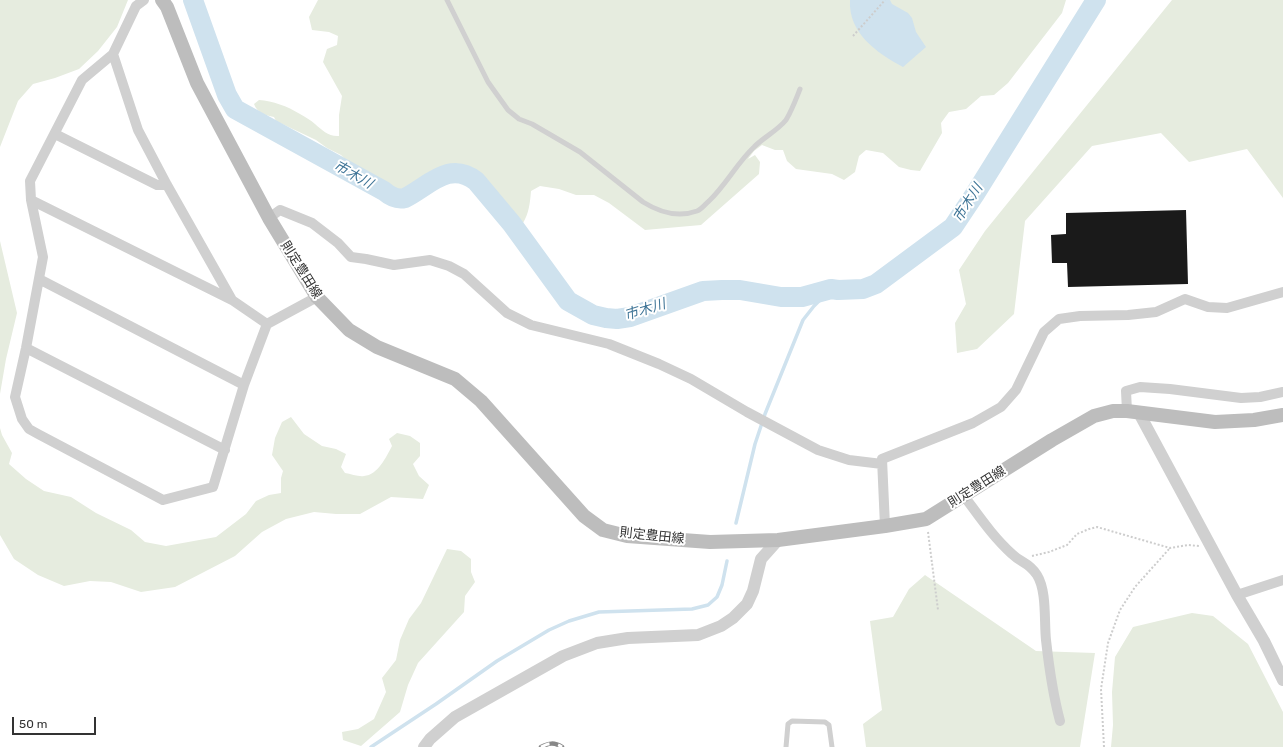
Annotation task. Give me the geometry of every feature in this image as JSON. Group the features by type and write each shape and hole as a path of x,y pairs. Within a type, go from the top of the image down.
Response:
{"main road":[{"name":"則定豊田線","path":"162,0 167,7 197,83 269,218 317,298 349,330 377,347 455,379 481,402 584,516 603,530 627,536 710,542 778,540 885,526 926,519 1052,440 1094,416 1113,411 1214,422 1254,420 1283,415"}],"street":[{"path":"144,0 136,6 113,54 82,80 30,180 31,200 43,257 15,397 22,419 29,429 163,500 213,487 244,385 267,324 317,298"},
{"path":"113,54 138,130 167,185 232,300"},
{"path":"55,134 157,185 167,185"},
{"path":"31,200 232,300 267,324"},
{"path":"269,218 280,210 312,223 338,243 351,257 394,265 430,260 449,266 464,274 507,313 531,325 609,344 659,364 691,379 790,436 818,450 849,460 882,464"},
{"path":"39,279 244,385"},
{"path":"885,526 882,459 973,423 1001,407 1016,390 1044,332 1060,319 1080,316 1128,315 1156,312 1185,300 1208,306 1227,308 1283,292"},
{"path":"26,348 225,450"},
{"path":"1283,392 1272,395 1241,398 1170,389 1140,387 1126,391 1133,412 1212,548 1264,642 1283,680"},
{"path":"964,496 987,527 1013,555 1028,564 1037,574 1042,586 1046,641 1056,706 1060,721"},
{"path":"424,747 430,739 455,717 570,654 597,643 628,638 698,635 721,626 734,618 747,604 753,591 761,559 778,540"},
{"path":"1238,595 1283,580"}],"lane":[{"path":"447,0 488,82 508,110 519,119 532,124 580,152 643,202 653,208 673,214 686,214 699,210 718,192 753,147 778,129 786,120 792,110 800,89"},
{"path":"786,747 788,724 792,721 825,722 829,725 832,747"}],"path":[{"path":"853,36 885,0"},
{"path":"926,519 938,610"},
{"path":"1013,555 1032,556 1049,552 1067,545 1077,534 1097,527 1170,548 1188,545 1212,548"},
{"path":"1104,747 1101,689 1108,643 1120,610 1135,587 1170,548"}],"shaded area":[{"path":"0,0 128,0 117,27 98,51 79,69 33,84 18,101 0,147"},
{"path":"318,0 1066,0 1062,13 1008,83 994,95 981,96 966,109 949,112 941,123 942,133 920,171 899,167 883,153 866,150 859,156 855,172 844,180 832,174 796,169 787,161 783,150 775,150 762,145 754,151 748,159 755,155 760,162 759,174 701,225 645,230 609,203 594,195 576,195 559,189 540,186 531,191 528,212 523,223 516,222 475,175 463,170 452,169 443,172 409,194 399,196 396,188 352,166 341,155 327,148 316,140 276,121 274,117 259,112 254,104 259,100 285,106 310,120 323,131 339,136 339,115 342,96 323,62 327,49 337,45 338,36 329,32 312,30 309,17"},
{"path":"1172,0 1283,0 1283,198 1247,149 1189,162 1161,133 1092,146 1025,221 1014,314 977,349 957,353 955,323 966,304 959,270 985,231"},
{"path":"0,241 17,313 6,359 0,394"},
{"path":"291,417 304,434 322,446 336,449 346,454 341,467 345,473 357,476 369,475 377,469 392,446 389,439 397,433 410,436 420,443 420,456 413,464 419,476 429,485 423,499 391,497 360,514 314,512 286,519 262,532 235,556 175,587 141,592 111,582 90,581 64,586 38,575 14,559 0,535 0,428 2,435 12,453 9,464 26,479 44,491 71,497 96,513 131,530 145,542 166,546 216,537 246,514 256,501 269,495 281,493 281,478 283,471 272,455 275,438 282,422"},
{"path":"447,549 461,551 471,559 471,572 475,582 465,596 464,612 418,663 408,685 400,712 361,746 343,740 342,732 358,729 374,719 386,692 382,678 396,660 400,640 409,619 421,603"},
{"path":"925,575 1036,651 1095,653 1080,747 866,747 863,724 882,710 870,621 893,617 909,589"},
{"path":"1192,613 1213,616 1248,644 1283,712 1283,747 1111,747 1113,725 1112,692 1115,657 1133,627"}],"water":[{"path":"850,0 890,0 892,4 908,13 912,18 916,32 926,47 903,67 883,55 866,41 859,32 851,12"}],"building":[{"path":"1186,210 1188,284 1068,287 1067,263 1052,263 1051,235 1066,234 1066,213"}],"waterway":[{"name":"市木川","path":"193,0 227,95 235,109 397,198 405,198 439,177 457,173 466,175 476,181 512,224 568,301 593,315 617,319 630,317 703,291 740,290 781,297 802,297 831,289 863,289 876,284 953,227 1096,0"},
{"path":"736,523 755,444 765,414 803,320 814,306 831,289"},
{"path":"371,747 497,661 549,630 569,621 599,612 692,609 708,605 717,597 722,585 727,561"}],"railway":[{"path":"541,747 552,744 562,747"}]}
